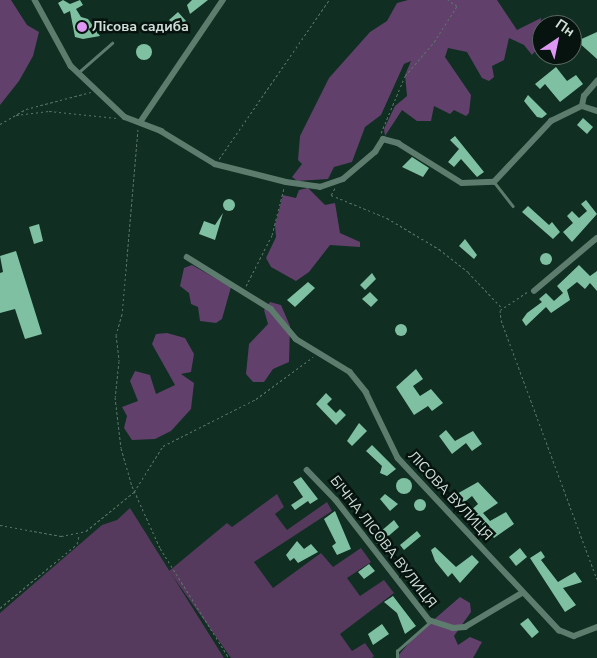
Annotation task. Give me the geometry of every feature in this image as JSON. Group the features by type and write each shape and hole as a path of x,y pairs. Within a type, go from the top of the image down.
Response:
{"street":[{"path":"35,0 78,73 94,91 125,117 141,121 216,164 286,182 320,187 339,181 356,170 383,139 398,143 462,183 494,182 552,121 582,106 597,111"},
{"path":"141,121 223,0"},
{"path":"582,106 584,96 597,81"},
{"path":"534,291 597,238"},
{"name":"ЛІСОВА ВУЛИЦЯ","path":"187,257 220,274 243,292 271,309 296,339 350,372 366,392 398,458 522,593 568,635 597,627"},
{"name":"БІЧНА ЛІСОВА ВУЛИЦЯ","path":"307,470 336,500 431,621 453,628 465,627 522,593"}],"lane":[{"path":"78,73 112,43"},
{"path":"494,182 513,206"},
{"path":"397,658 397,651 431,621"}],"path":[{"path":"216,164 328,0"},
{"path":"383,139 381,132 405,76 434,42 457,6 448,0"},
{"path":"0,124 16,115 94,91"},
{"path":"16,115 48,111 125,117"},
{"path":"141,121 136,135 122,314 116,335 119,361 116,411 121,448 134,492 172,571 229,658"},
{"path":"339,181 331,195 413,232 468,272 502,308 501,320 597,579"},
{"path":"243,292 272,235 286,182"},
{"path":"502,308 534,291"},
{"path":"0,525 61,536 79,534 106,518 134,492 163,446 256,399 319,352"},
{"path":"0,608 77,544 79,534"}],"shaded area":[{"path":"0,0 11,0 27,25 39,32 33,56 19,81 0,105"},
{"path":"408,0 497,0 517,30 532,22 532,55 524,45 509,38 504,60 492,66 494,77 489,81 482,78 467,52 448,48 445,57 471,95 469,113 466,116 454,110 450,114 434,106 431,121 417,121 402,110 385,136 384,129 395,106 407,96 405,75 411,61 404,64 381,115 365,127 352,162 334,167 328,179 297,181 292,177 302,164 298,160 300,136 329,78 370,32 387,21 397,3"},
{"path":"308,188 325,205 335,203 340,233 360,242 360,247 330,245 309,272 296,281 271,267 266,258 276,237 275,225 283,195 296,198 299,190"},
{"path":"192,265 231,287 222,319 216,323 200,321 198,307 191,304 189,293 180,286 184,268"},
{"path":"270,302 281,305 290,326 289,362 273,369 264,382 253,382 246,374 249,344 268,324 264,310"},
{"path":"167,333 185,338 194,354 191,372 181,374 194,383 191,409 171,431 155,439 132,440 124,428 127,416 122,407 138,401 130,381 135,371 150,375 156,394 175,385 152,344 156,334"},
{"path":"277,494 284,507 275,514 287,530 327,502 332,511 254,562 273,588 321,553 333,567 361,548 371,562 347,578 360,596 384,580 394,593 340,634 352,651 365,643 374,656 372,658 231,658 169,571 227,523 232,527"},
{"path":"130,508 224,658 0,658 0,613 102,525 117,520"},
{"path":"460,597 470,603 471,612 454,636 458,645 470,637 482,642 473,658 396,658 415,636"}],"building":[{"path":"63,0 70,4 80,0 83,5 76,9 81,17 88,19 100,36 83,39 75,37 70,11 64,14 58,3"},
{"path":"192,0 208,0 190,14 187,5"},
{"path":"178,12 186,21 178,29 169,20"},
{"path":"597,32 597,59 582,46 582,39"},
{"path":"144,44 152,52 144,60 136,52"},
{"path":"556,67 567,81 576,75 583,84 560,102 545,84 540,89 535,84"},
{"path":"528,95 547,114 542,118 537,117 524,101"},
{"path":"583,118 593,127 587,134 577,125"},
{"path":"455,136 484,172 477,177 461,159 454,167 448,162 459,149 450,140"},
{"path":"412,157 429,168 423,177 402,167"},
{"path":"227,199 231,199 235,205 231,211 227,211 223,207 223,203"},
{"path":"586,200 597,214 572,242 563,232 573,223 567,216 572,211 579,218 587,211 581,204"},
{"path":"528,206 549,225 552,222 560,232 553,239 522,212"},
{"path":"223,213 215,240 199,234 204,221 215,225"},
{"path":"39,224 43,241 34,244 29,227"},
{"path":"465,239 477,255 474,259 459,246"},
{"path":"16,251 42,334 25,339 15,309 0,313 0,273 3,272 0,256"},
{"path":"544,253 548,253 552,259 548,265 544,265 540,261 540,257"},
{"path":"579,265 590,276 597,271 597,291 590,283 585,289 577,282 567,290 570,300 551,313 546,307 526,326 522,320 527,313 542,302 539,299 546,293 554,301 563,293 557,286"},
{"path":"372,273 376,279 365,290 360,285"},
{"path":"308,282 315,288 295,307 287,300"},
{"path":"370,292 378,300 371,307 362,299"},
{"path":"399,324 403,324 407,330 403,336 399,336 395,332 395,328"},
{"path":"416,369 423,379 413,386 420,396 431,389 443,403 432,411 428,406 414,415 396,387"},
{"path":"326,393 332,399 327,404 336,413 340,409 346,415 336,425 316,404"},
{"path":"359,423 367,431 352,446 347,441"},
{"path":"446,430 455,441 473,431 482,444 472,451 466,443 452,454 439,436"},
{"path":"372,445 396,469 387,476 380,473 382,466 366,451"},
{"path":"301,477 318,499 310,504 308,501 295,510 291,505 303,497 293,482"},
{"path":"404,478 412,486 404,494 396,486"},
{"path":"478,482 498,503 483,513 490,521 506,512 514,524 494,538 470,511 478,504 472,496 462,504 455,495"},
{"path":"385,494 398,504 390,511 380,499"},
{"path":"422,499 425,500 425,510 418,511 415,510 414,503 415,500"},
{"path":"335,511 351,549 337,555 332,546 336,543 324,519"},
{"path":"394,520 399,527 378,545 373,538"},
{"path":"417,531 421,536 404,550 400,545"},
{"path":"297,541 304,549 311,544 318,552 298,563 294,558 290,561 286,555"},
{"path":"435,547 456,567 472,555 479,562 460,583 452,573 448,577 435,561 431,550"},
{"path":"520,548 527,557 516,566 509,557"},
{"path":"541,551 545,557 541,560 558,582 575,572 582,582 563,588 576,605 565,612 530,558"},
{"path":"369,564 375,571 364,579 358,572"},
{"path":"393,596 416,626 405,634 397,613 384,602"},
{"path":"528,618 539,632 532,638 520,624"},
{"path":"382,624 389,634 373,645 368,634"}],"place":[{"name":"Лісова садиба","path":"82,27"}]}
